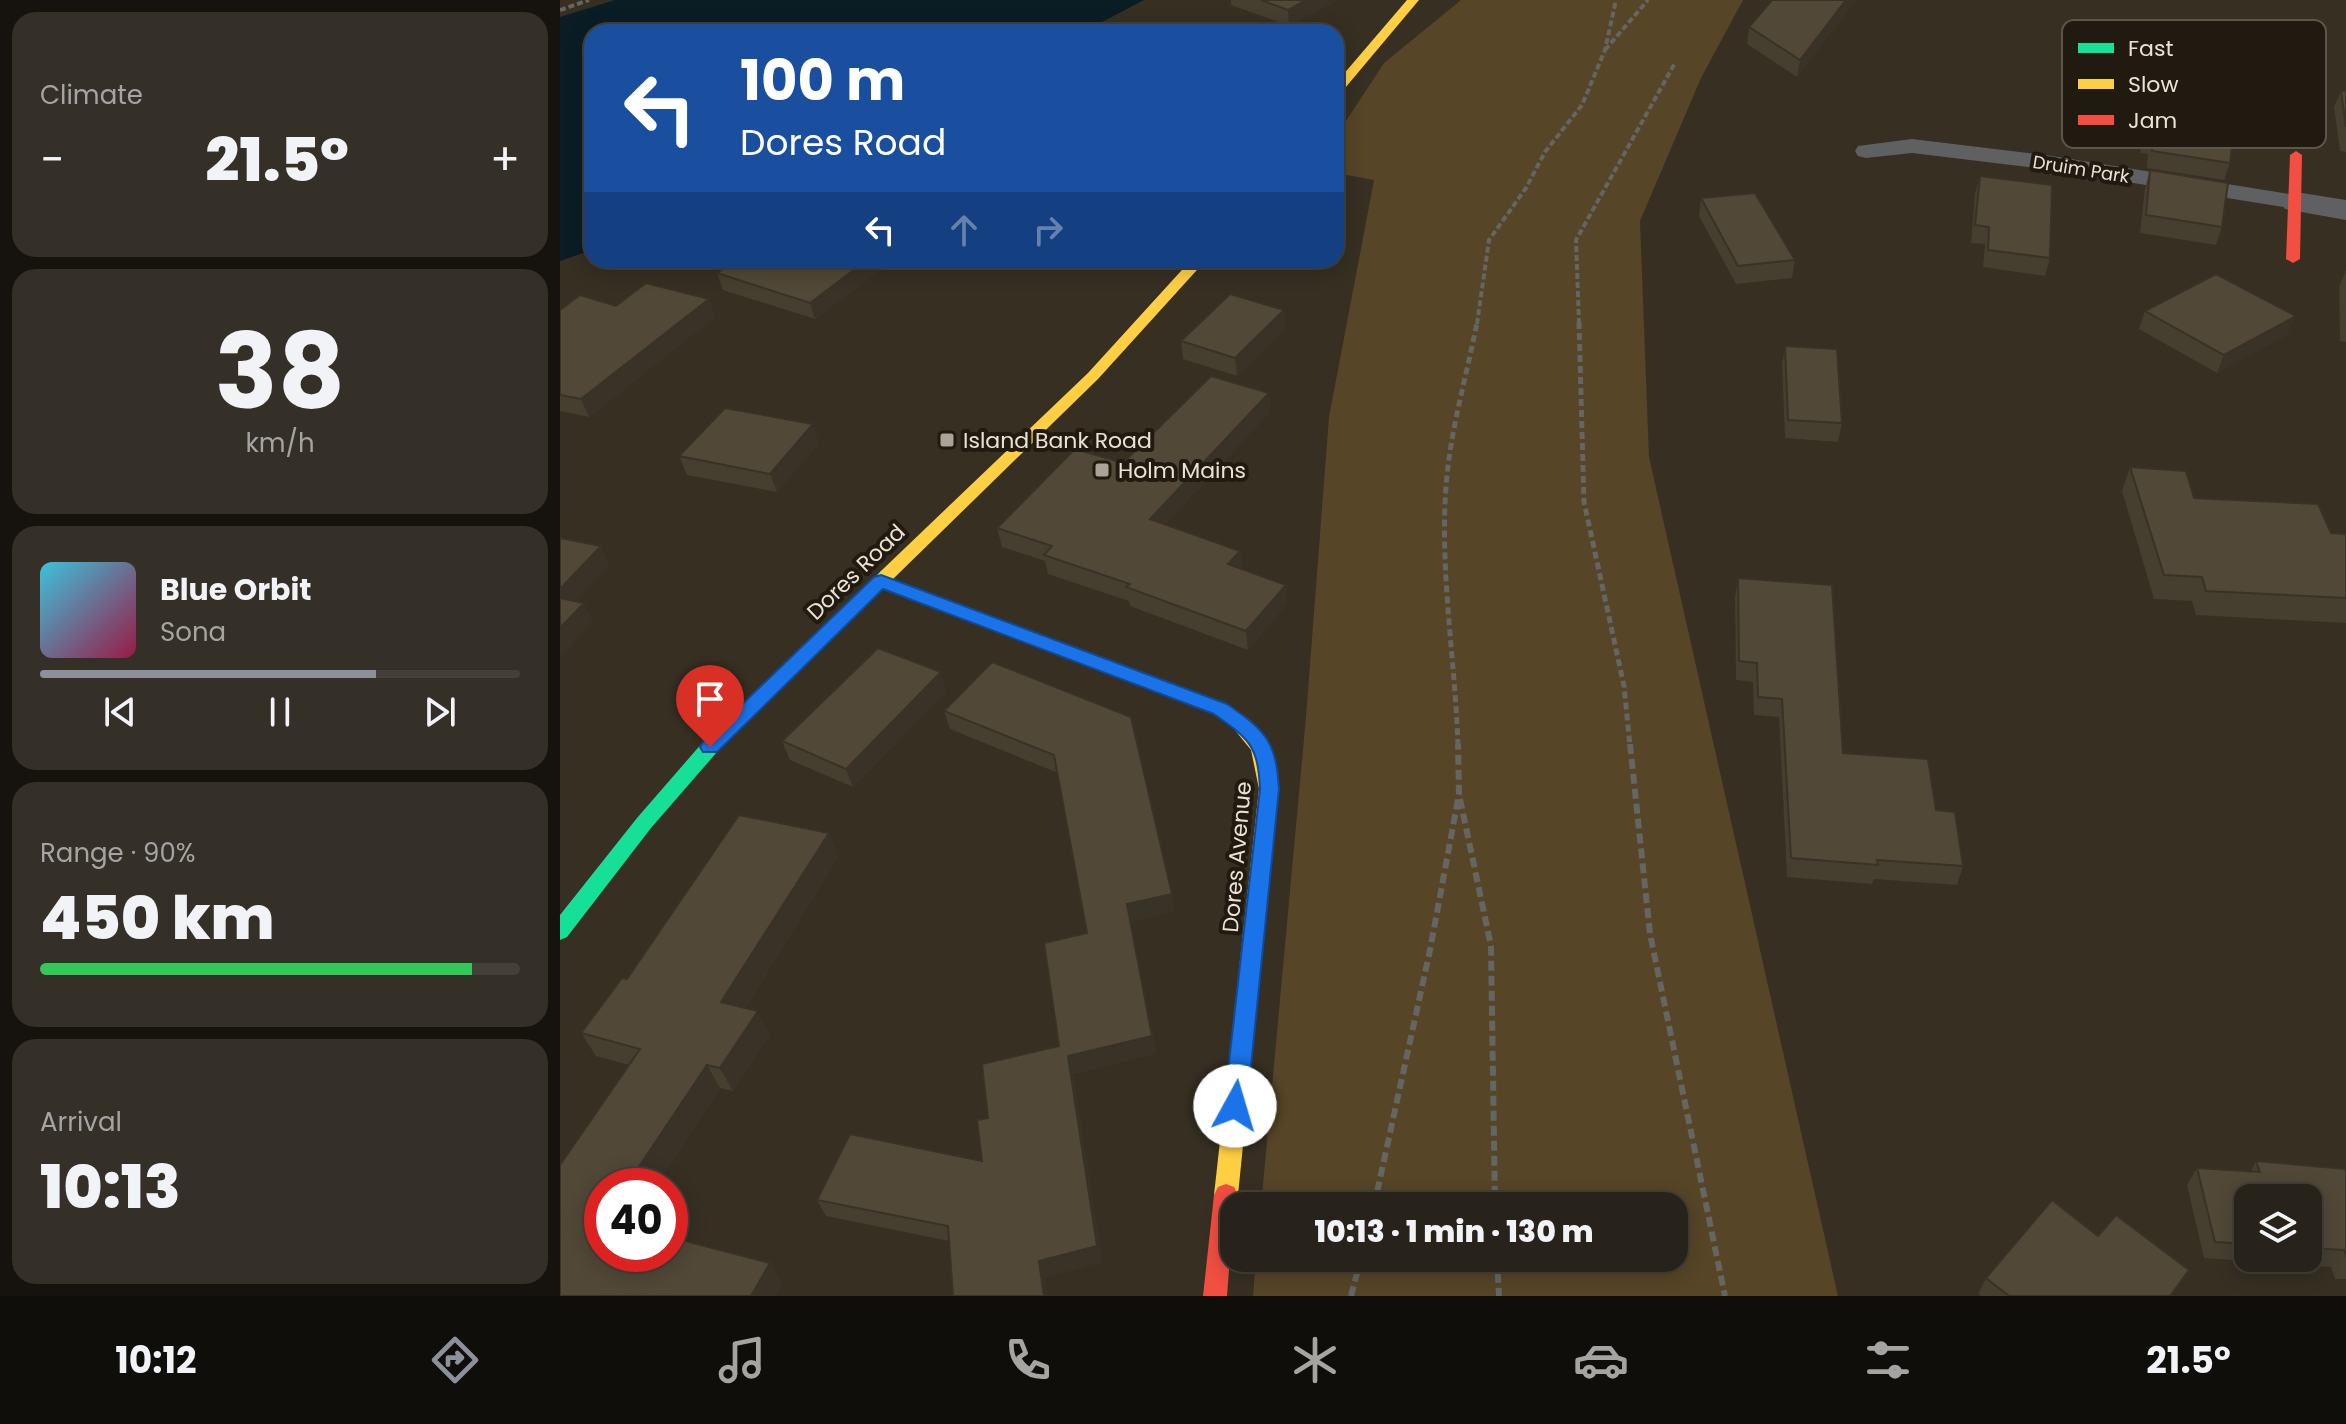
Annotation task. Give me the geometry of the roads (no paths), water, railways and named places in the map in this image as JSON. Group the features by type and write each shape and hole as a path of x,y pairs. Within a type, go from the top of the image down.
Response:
{"main road":[{"path":"1344,82 1413,0"},
{"path":"2293,259 2296,155"},
{"name":"Dores Road","path":"560,931 644,823 710,747 1093,376 1192,268"},
{"name":"Dores Avenue","path":"881,581 1221,709 1253,732 1268,758 1269,789 1215,1296"}],"street":[{"path":"2296,202 2346,210"}],"lane":[{"name":"Druim Park","path":"1866,151 1912,146 2052,163 2296,202"}],"water":[{"path":"615,0 1144,0 1098,24 584,24 584,253 560,261 560,17"}],"place":[{"name":"Island Bank Road","path":"947,440"},
{"name":"Holm Mains","path":"1102,470"}]}
